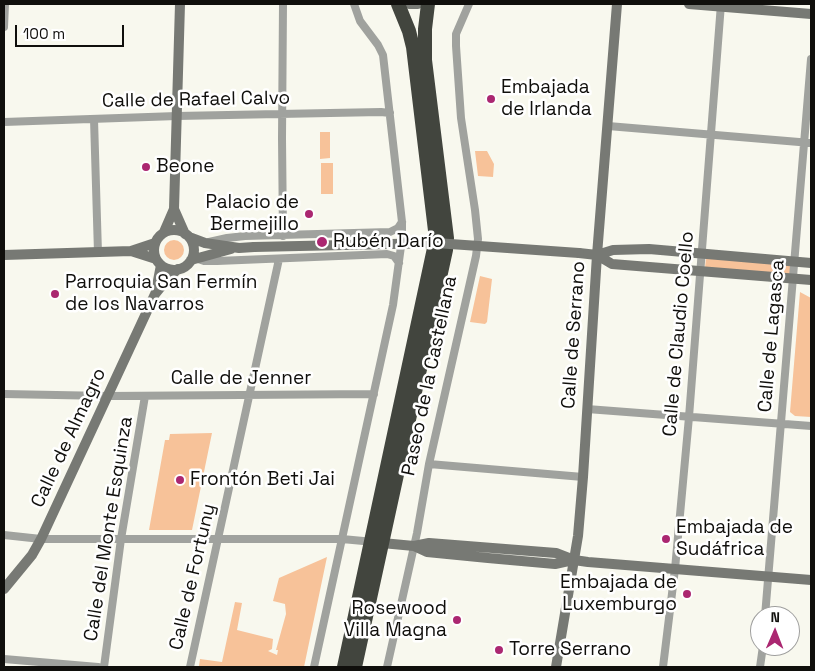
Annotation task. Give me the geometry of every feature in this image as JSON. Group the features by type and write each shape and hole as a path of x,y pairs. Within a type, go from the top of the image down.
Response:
{"highway":[{"name":"Paseo de la Castellana","path":"355,667 377,542 436,239 413,47 398,4"},
{"name":"Paseo de la Castellana","path":"344,667 377,542 446,250 447,238 425,60 425,29 428,4"}],"main road":[{"path":"158,262 154,251 155,243 164,232 174,209 180,4"},
{"path":"409,4 418,4"},
{"name":"Calle de Serrano","path":"556,667 574,560 583,477 597,255 617,4"},
{"path":"689,4 721,5 811,14"},
{"path":"174,209 193,249 193,259"},
{"path":"164,232 173,230 205,243 239,248"},
{"path":"4,256 131,251 155,243"},
{"path":"131,251 158,262 168,269 178,269 193,259 239,248 436,243 597,255 618,250 649,250 811,263"},
{"path":"597,255 612,264 811,280"},
{"name":"Calle de Almagro","path":"155,294 158,262"},
{"name":"Calle de Almagro","path":"4,590 32,555 41,539 155,294 178,269"},
{"path":"377,542 414,546 429,543 556,553 574,560 811,580"}],"street":[{"path":"4,27 5,4"},
{"path":"283,4 283,236"},
{"path":"314,667 393,305 402,222 383,55 360,21 354,4"},
{"name":"Paseo de la Castellana","path":"387,667 414,546 429,464 476,256 478,239 461,118 456,46 456,34 469,4"},
{"name":"Calle de Claudio Coello","path":"663,667 675,569 689,417 721,5"},
{"name":"Calle de Lagasca","path":"766,606 795,262 808,142 811,59"},
{"name":"Calle de Rafael Calvo","path":"4,122 177,116 390,113"},
{"path":"94,119 98,253"},
{"path":"608,126 808,142"},
{"path":"205,243 236,237 390,232 398,228 402,222"},
{"path":"193,259 210,261 387,254 394,256 399,263"},
{"name":"Calle de Fortuny","path":"190,667 279,259"},
{"name":"Calle de Jenner","path":"4,394 146,396 374,394"},
{"name":"Calle del Monte Esquinza","path":"104,667 121,539 146,396"},
{"path":"587,409 811,426"},
{"path":"429,464 583,477"},
{"path":"4,535 41,539 342,539 377,542"},
{"path":"4,660 98,667"}],"shaded area":[{"path":"320,132 330,132 330,158 320,159"},
{"path":"475,151 487,151 494,164 493,177 478,176"},
{"path":"321,163 333,163 333,194 321,194"},
{"path":"170,240 178,240 184,246 184,254 178,260 170,260 164,254 164,246"},
{"path":"706,258 791,264 790,275 705,268"},
{"path":"480,276 492,279 487,322 485,324 470,322"},
{"path":"800,292 811,298 811,417 795,416 790,412"},
{"name":"Frontón Beti Jai","path":"212,433 192,530 149,530 165,440 169,440 170,434"},
{"path":"327,557 304,667 199,666 200,659 222,662 235,602 242,603 237,630 273,639 272,649 268,651 277,655 278,650 276,650 286,614 285,604 273,601 279,578"}],"place":[{"name":"Embajada de Irlanda","path":"491,99"},
{"name":"Beone","path":"146,167"},
{"name":"Palacio de Bermejillo","path":"309,214"},
{"name":"Rubén Darío","path":"322,242"},
{"name":"Parroquia San Fermín de los Navarros","path":"55,294"},
{"name":"Frontón Beti Jai","path":"180,480"},
{"name":"Embajada de Sudáfrica","path":"666,539"},
{"name":"Embajada de Luxemburgo","path":"687,594"},
{"name":"Rosewood Villa Magna","path":"457,620"},
{"name":"Torre Serrano","path":"499,650"}]}
